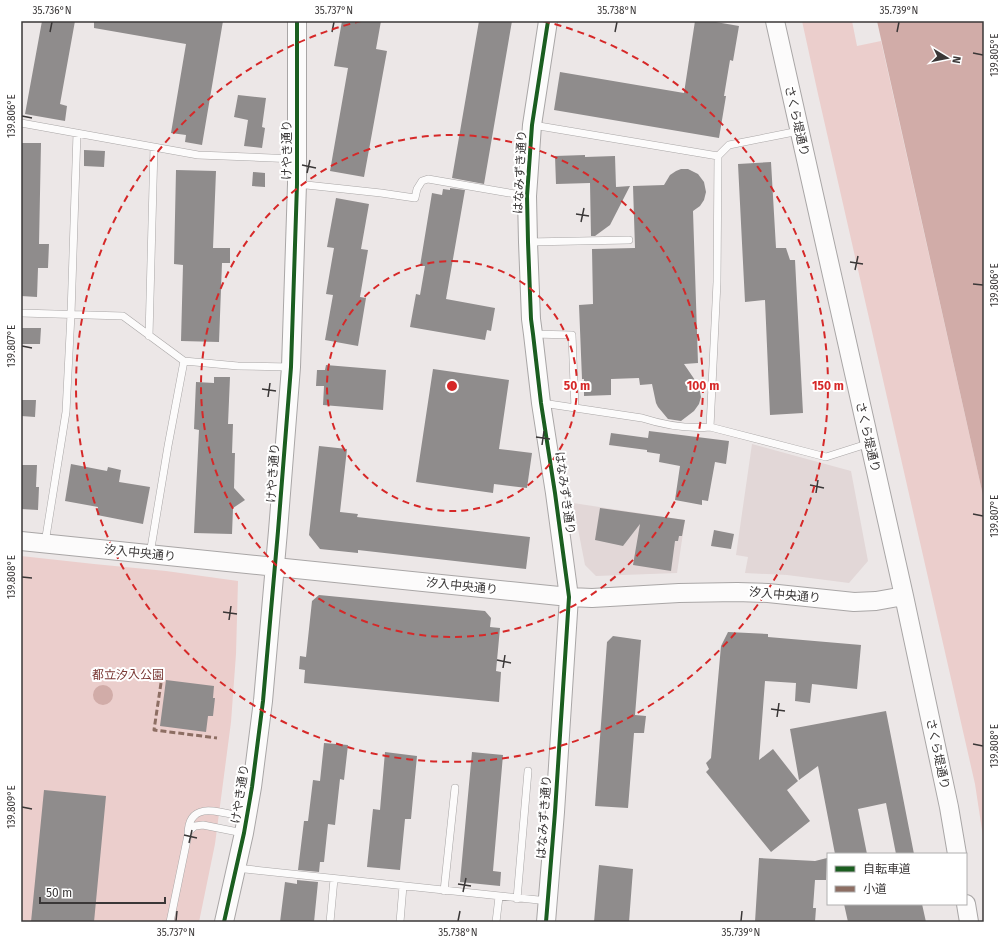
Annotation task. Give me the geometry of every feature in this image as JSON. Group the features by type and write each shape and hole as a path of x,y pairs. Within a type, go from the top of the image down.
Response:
{"street":[{"name":"けやき通り","path":"224,922 245,826 263,701 276,567 291,367 297,184 297,21"},
{"name":"はなみずき通り","path":"546,922 555,812 569,596 541,403 531,319 528,242 527,196 532,125 548,21"},
{"name":"さくら堤通り","path":"775,21 904,596 947,799 957,853"},
{"name":"汐入中央通り","path":"21,541 592,598 680,593 737,592 768,593 854,602 876,601 904,596"},
{"path":"966,905 969,922"}],"lane":[{"path":"21,123 198,155 297,159"},
{"path":"532,125 718,156"},
{"path":"710,427 717,282 718,156 729,144 800,131"},
{"path":"45,544 66,412 77,133"},
{"path":"148,336 154,147"},
{"path":"297,184 415,198 417,189 422,180 428,179 527,196"},
{"path":"528,242 629,240"},
{"path":"21,313 123,316 148,336 184,361 238,366 291,367"},
{"path":"533,334 572,335 575,408"},
{"path":"150,554 184,361"},
{"path":"541,403 642,418 658,423 696,428 710,427 826,457 870,443"},
{"path":"517,898 528,771"},
{"path":"444,891 455,788"},
{"path":"170,922 188,835 188,827 193,816 202,811 210,810 245,826"},
{"path":"188,835 189,831 195,826 245,826"},
{"path":"236,868 498,897 548,901"},
{"path":"330,922 334,879"},
{"path":"400,922 403,886"},
{"path":"496,922 498,897"}],"shaded area":[{"path":"877,21 984,21 984,500"},
{"path":"752,444 851,471 868,561 849,583 787,575 745,573 748,557 736,555"},
{"path":"573,503 685,520 677,573 596,576 585,565"},
{"path":"99,685 107,685 113,691 113,699 107,705 99,705 93,699 93,691"}],"green space":[{"path":"802,21 852,21 857,46 881,41 984,500 984,843 975,784"},
{"name":"都立汐入公園","path":"21,556 166,571 238,581 236,654 231,722 215,844 199,922 21,922"}],"building":[{"path":"42,21 75,21 60,104 67,106 65,121 25,114"},
{"path":"94,21 223,21 202,145 185,142 186,135 171,133 186,44 94,28"},
{"path":"342,21 381,21 376,49 387,51 364,177 330,171 348,68 334,66"},
{"path":"479,21 512,21 484,184 452,178"},
{"path":"695,21 710,21 739,26 733,61 730,60 719,138 554,110 560,72 684,93"},
{"path":"238,95 266,98 262,127 265,128 262,148 244,146 248,120 234,117"},
{"path":"21,143 41,143 39,244 49,244 48,268 38,268 37,297 21,296"},
{"path":"84,150 105,151 104,167 84,166"},
{"path":"585,155 585,157 615,156 616,187 630,186 610,225 595,236 591,236 590,183 556,184 555,156"},
{"path":"771,162 776,248 786,248 790,260 795,260 803,413 770,415 765,300 745,302 738,164"},
{"path":"681,169 688,169 698,174 704,182 706,192 704,200 700,206 693,211 698,363 684,364 699,386 701,397 699,404 694,411 681,421 668,419 656,403 652,384 640,385 639,378 611,379 611,395 584,396 579,305 593,304 592,249 635,248 633,186 664,185 670,175"},
{"path":"176,170 216,171 213,248 230,248 230,263 222,263 219,342 181,341 183,265 174,264"},
{"path":"253,172 265,173 265,187 252,186"},
{"path":"450,188 465,190 446,299 495,308 491,331 487,330 485,340 410,327 416,294 420,295 425,266 420,266 432,193 442,195 443,189 450,190"},
{"path":"336,198 369,204 361,249 368,250 360,297 366,298 358,346 325,340 333,295 326,294 334,248 327,247"},
{"path":"21,328 41,328 40,344 21,344"},
{"path":"326,365 386,370 383,410 323,405 324,386 316,386 317,370 325,370"},
{"path":"433,369 509,380 499,449 532,453 527,488 494,484 493,493 416,482"},
{"path":"214,377 230,377 228,424 233,424 232,453 235,453 234,488 245,500 233,508 232,534 194,533 199,430 194,429 196,382 214,383"},
{"path":"21,400 36,400 35,417 21,416"},
{"path":"649,431 729,441 726,464 715,462 708,501 702,500 702,505 675,500 680,466 659,462 660,454 647,452 647,450 609,445 611,433 648,438"},
{"path":"319,446 347,449 340,512 358,514 357,517 530,537 526,569 358,550 358,553 320,549 309,535"},
{"path":"71,464 107,471 108,467 121,470 119,482 150,487 143,524 97,515 98,507 65,501"},
{"path":"21,465 37,465 36,487 39,487 38,510 21,509"},
{"path":"600,508 685,520 682,536 679,536 678,541 675,541 671,571 633,565 640,524 623,546 595,540"},
{"path":"714,530 734,534 731,549 711,546"},
{"path":"319,595 485,611 491,618 490,627 500,628 496,671 501,672 499,702 304,683 305,670 299,669 300,656 306,657 312,601"},
{"path":"728,632 768,634 768,637 861,645 857,689 812,684 810,703 795,701 796,683 765,681 759,760 773,749 798,781 787,790 810,821 771,852 706,772 709,769 706,763 711,758 721,646"},
{"path":"613,636 641,640 635,715 646,716 644,733 634,733 628,808 595,806 607,642"},
{"path":"166,680 214,686 213,698 215,698 213,716 208,716 206,732 160,726"},
{"path":"886,711 914,853 896,853 886,803 858,809 867,853 835,853 818,766 799,780 790,729"},
{"path":"324,743 348,745 344,780 340,779 335,825 328,824 324,862 320,862 319,872 298,870 304,821 308,821 313,780 320,781"},
{"path":"385,752 417,756 411,819 405,819 400,870 367,867 373,809 380,810"},
{"path":"472,752 503,755 493,871 501,872 500,886 460,882"},
{"path":"44,790 106,796 94,922 31,922"},
{"path":"759,858 815,861 827,858 826,880 815,880 813,908 816,908 815,922 755,922"},
{"path":"599,865 633,869 629,922 594,922"},
{"path":"297,880 318,882 314,922 280,922 285,882 297,884"},
{"path":"844,905 922,905 926,922 848,922"}],"marked path":[{"path":"161,683 154,730 217,738"}],"cycle path":[{"path":"224,922 244,833 252,787 263,701 278,531 291,367 297,184 297,21"},
{"path":"546,922 555,812 569,597 541,403 531,319 528,242 527,196 532,125 548,21"}]}
